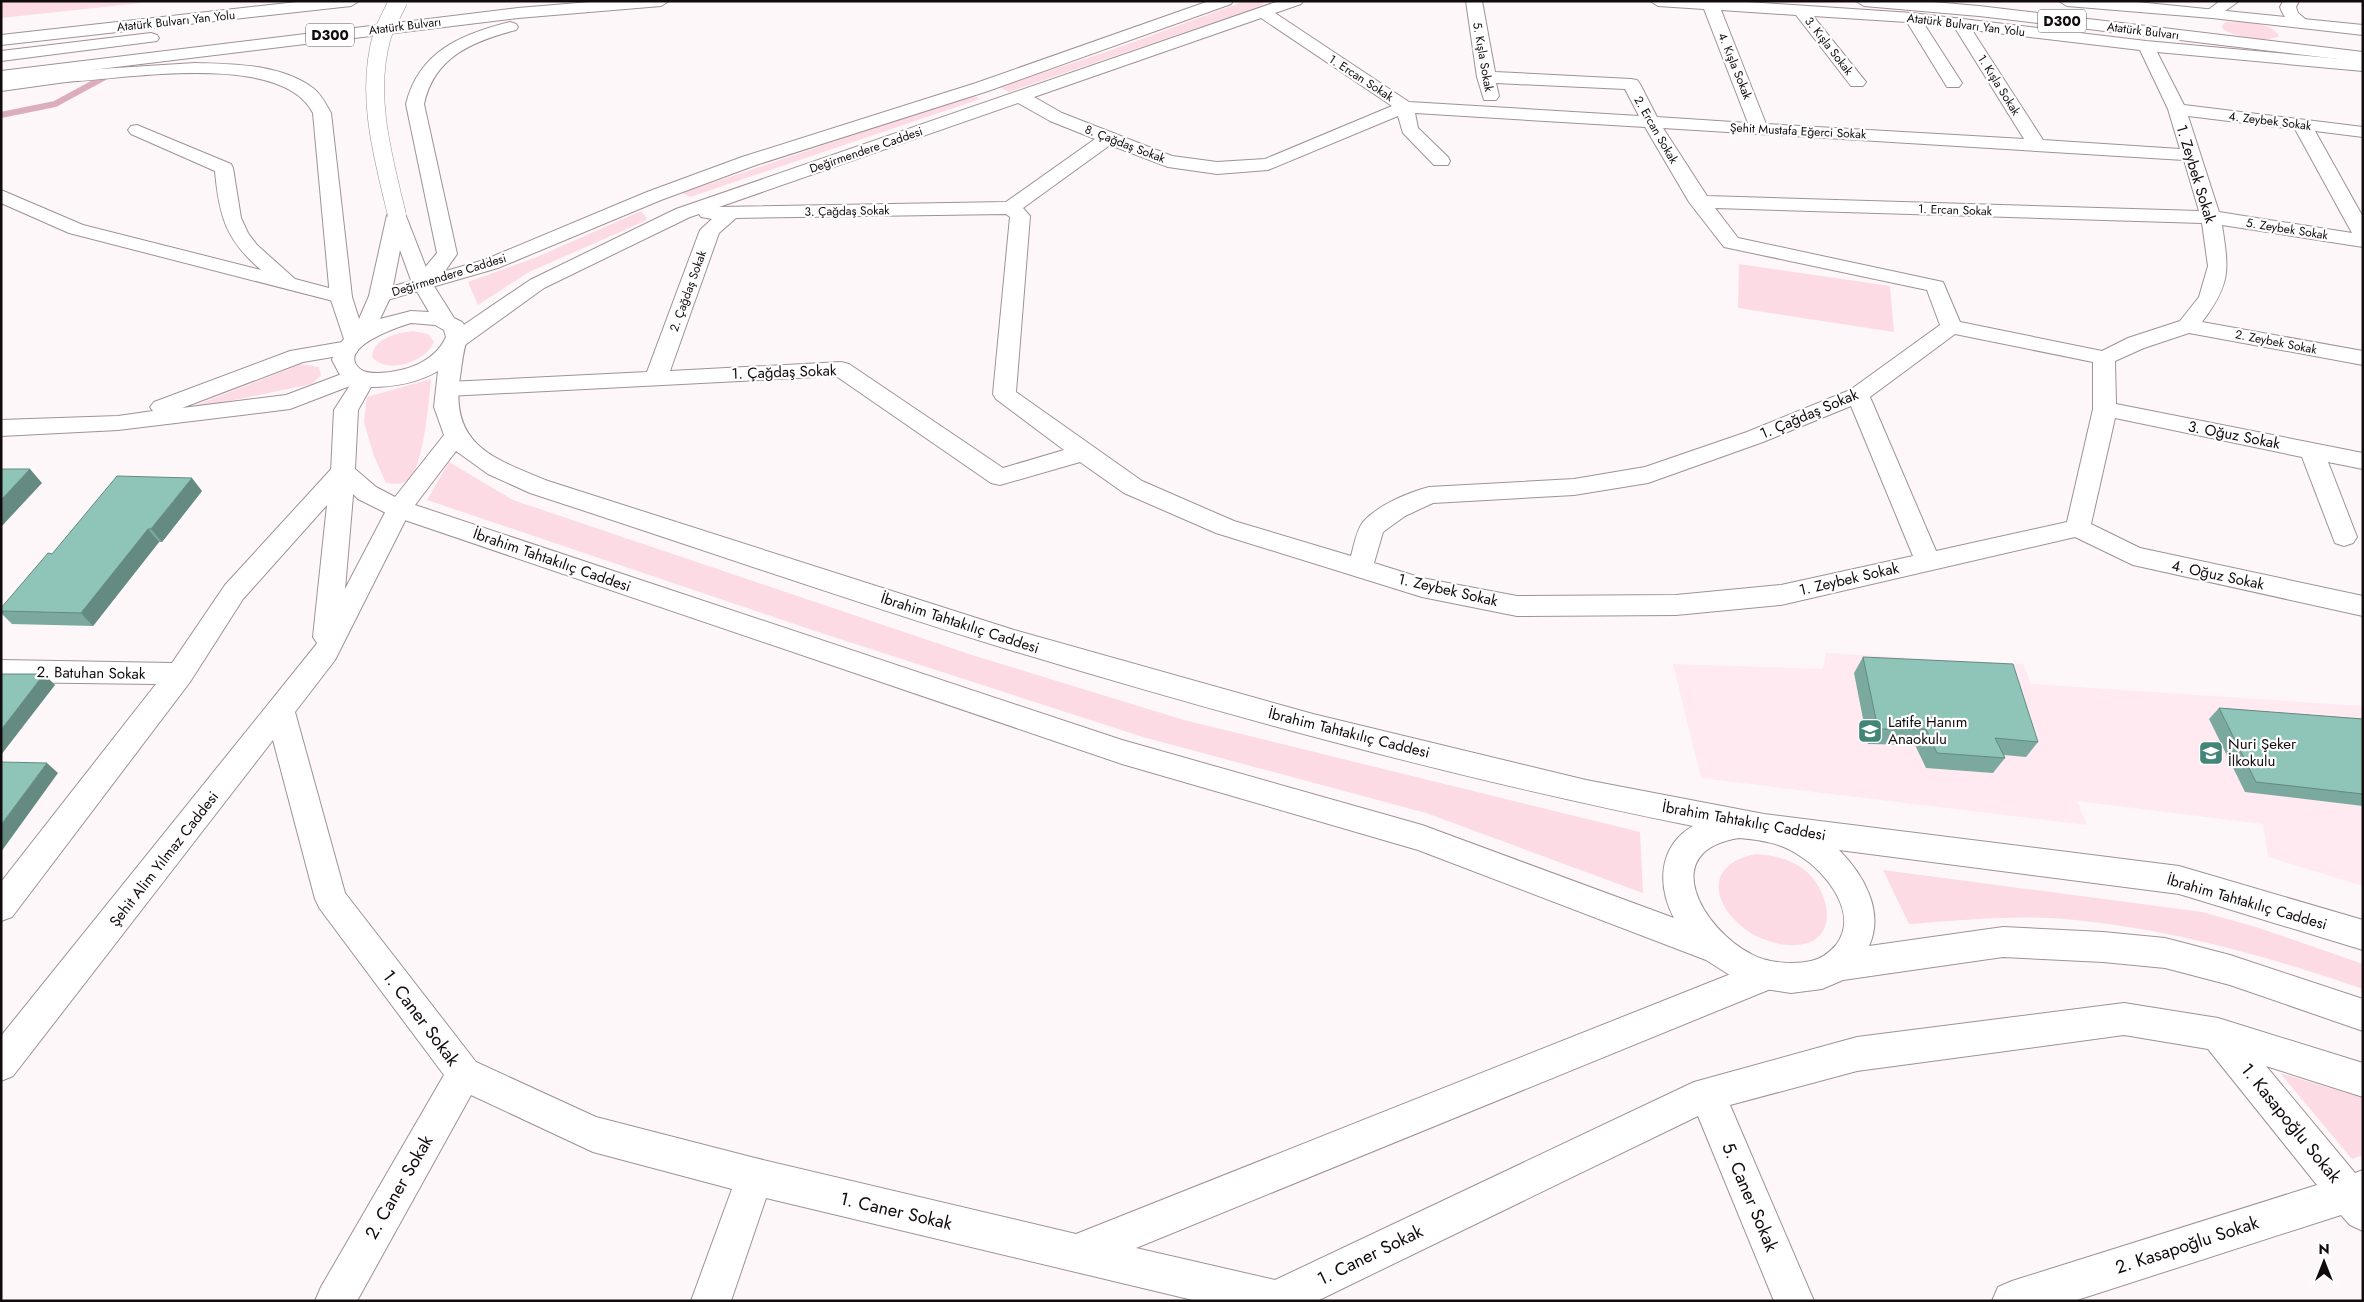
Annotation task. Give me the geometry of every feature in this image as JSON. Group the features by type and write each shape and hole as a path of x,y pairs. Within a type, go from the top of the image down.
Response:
{"main road":[{"name":"Atatürk Bulvarı Yan Yolu","path":"1,40 351,1"},
{"name":"Atatürk Bulvarı","path":"1,77 518,13 660,1"},
{"path":"422,283 447,254 415,104 418,88 424,74 452,50 486,33 532,23 622,12 682,1"},
{"name":"Değirmendere Caddesi","path":"380,296 491,264 654,196 749,161 982,87 1225,1"},
{"name":"Değirmendere Caddesi","path":"360,377 378,381 408,377 436,365 456,344 536,284 683,213 1295,1"},
{"name":"5. Kışla Sokak","path":"1474,1 1492,113"},
{"name":"Atatürk Bulvarı Yan Yolu","path":"1658,1 1912,18 2146,46 2363,66"},
{"name":"Atatürk Bulvarı","path":"1864,1 1979,11 2363,57"},
{"name":"Atatürk Bulvarı","path":"2067,1 2221,5 2302,23 2363,30"},
{"path":"2221,5 2208,22 2213,31 2230,38 2259,45 2284,44 2301,41 2306,32 2302,23 2291,15 2288,7 2291,1"},
{"name":"4. Kışla Sokak","path":"1710,3 1760,129"},
{"name":"Atatürk Bulvarı","path":"1,56 370,12 406,4"},
{"path":"406,4 383,34 375,75 377,123 397,215 422,283 445,321"},
{"name":"3. Kışla Sokak","path":"1800,10 1857,82"},
{"name":"1. Ercan Sokak","path":"1262,12 1405,107 1409,129 1441,161"},
{"path":"1912,18 1953,84"},
{"name":"1. Kışla Sokak","path":"1961,24 2037,146"},
{"name":"1. Zeybek Sokak","path":"2146,46 2177,110 2211,218 2218,266 2209,298 2188,326"},
{"path":"1,86 138,70 228,70 274,77 306,91 322,113 341,297 355,341"},
{"path":"1,77 76,76"},
{"name":"2. Ercan Sokak","path":"1486,77 1630,84 1650,122 1699,202 1731,244 1936,286 1951,327"},
{"name":"8. Çağdaş Sokak","path":"982,87 1106,138 1168,161 1217,168 1268,164 1405,107"},
{"name":"Şehit Mustafa Eğerci Sokak","path":"1405,107 2191,155"},
{"name":"4. Zeybek Sokak","path":"2177,110 2363,132"},
{"path":"2302,125 2363,235"},
{"path":"137,130 224,168 234,227 249,248 289,284"},
{"path":"1011,208 1106,138"},
{"path":"1,196 76,229 341,297"},
{"path":"654,196 683,213"},
{"name":"1. Ercan Sokak","path":"1699,202 2211,218"},
{"name":"1. Zeybek Sokak","path":"1011,208 1020,216 1004,394 1083,453 1133,486 1225,526 1422,587 1517,606 1676,605 1781,595 2078,528"},
{"name":"3. Çağdaş Sokak","path":"683,213 1011,208"},
{"name":"2. Çağdaş Sokak","path":"656,377 710,230 731,213"},
{"path":"360,377 348,370 344,364 344,356 355,341 380,296 397,215"},
{"name":"5. Zeybek Sokak","path":"2211,218 2363,241"},
{"path":"118,424 298,356 355,341 384,324 411,317 435,318 445,321 453,326 457,332 456,344"},
{"path":"1951,327 2104,358 2136,343 2188,326"},
{"name":"2. Zeybek Sokak","path":"2188,326 2363,358"},
{"name":"1. Çağdaş Sokak","path":"1360,567 1372,528 1396,510 1429,495 1574,487 1648,475 1755,437 1858,395 1951,327"},
{"name":"İbrahim Tahtakılıç Caddesi","path":"456,344 448,388 446,412 455,437 467,451 504,472 539,487 1012,640 1322,728 1586,792 1764,827 2179,880 2363,935"},
{"path":"2078,528 2105,409 2104,358"},
{"name":"1. Çağdaş Sokak","path":"448,388 841,369 1000,477 1083,453"},
{"path":"1,428 118,424 290,402 360,377"},
{"path":"326,652 343,472 346,410 360,377"},
{"path":"1858,395 1928,562"},
{"name":"3. Oğuz Sokak","path":"2105,409 2363,461"},
{"name":"Şehit Alim Yılmaz Caddesi","path":"1,1064 326,652 400,509 455,437"},
{"path":"2312,451 2344,537"},
{"path":"2,905 180,674 234,592 343,472"},
{"name":"İbrahim Tahtakılıç Caddesi","path":"343,472 367,494 400,509 1122,752 1422,838 1716,949"},
{"name":"4. Oğuz Sokak","path":"2078,528 2133,556 2363,606"},
{"name":"2. Batuhan Sokak","path":"1,671 180,674"},
{"name":"1. Caner Sokak","path":"280,711 331,898 464,1074 593,1134 754,1177 1276,1301 1707,1094 1857,1054 2124,1020 2218,1034 2363,1080"},
{"path":"1838,966 1853,951 1860,928 1856,902 1843,876 1821,853 1793,836 1764,827 1732,826 1718,828 1700,837 1686,851 1678,868 1678,888 1684,910 1697,930 1716,949 1739,965 1766,974 1792,978 1818,976 1838,966 2004,942 2121,949 2165,953 2230,970 2363,1015"},
{"path":"1075,1253 1766,974"},
{"name":"1. Kasapoğlu Sokak","path":"2218,1034 2358,1198"},
{"name":"2. Caner Sokak","path":"335,1301 464,1074"},
{"name":"5. Caner Sokak","path":"1707,1094 1794,1301"},
{"path":"711,1301 754,1177"},
{"name":"2. Kasapoğlu Sokak","path":"2012,1301 2358,1198"}],"shaded area":[{"path":"1,1 159,1 1,18"},
{"path":"1245,1 1260,1 1264,4 1009,92 999,87 1106,52"},
{"path":"2226,22 2256,23 2270,28 2279,36 2259,39 2234,34 2222,28"},
{"path":"973,95 980,99 690,197 682,193"},
{"path":"641,211 647,218 645,221 529,272 478,305 468,282 537,257"},
{"path":"1739,264 1890,286 1894,332 1738,308"},
{"path":"413,331 428,334 434,342 423,355 406,364 396,365 387,365 372,357 373,351 381,341 393,335"},
{"path":"301,364 319,367 321,375 312,384 181,411"},
{"path":"431,379 425,432 414,473 403,483 386,483 374,456 364,422 367,397"},
{"path":"449,462 513,500 972,655 1184,720 1640,832 1643,893 1426,813 1143,737 812,630 427,500"},
{"path":"1826,653 2023,664 2031,684 2363,706 2363,886 2268,857 2263,824 2077,801 2087,825 1701,778 1673,664 1823,669"},
{"path":"1756,854 1777,857 1790,862 1802,868 1816,882 1826,905 1827,916 1825,927 1820,936 1810,942 1797,945 1774,943 1754,935 1736,922 1724,907 1719,890 1721,875 1733,862"},
{"path":"1883,870 2202,912 2256,927 2363,964 2363,989 2293,966 2221,946 2149,930 2055,918 1993,918 1909,924"},
{"path":"2280,1073 2363,1098 2363,1155 2352,1159"}],"building":[{"path":"1,469 30,469 1,500"},
{"path":"117,476 192,478 151,529 148,529 81,613 1,611 1,608 48,553 52,554"},
{"path":"1863,657 2013,664 2038,742 1995,738 2005,758 1937,753 1926,729 1878,729"},
{"path":"1,674 44,674 1,730"},
{"path":"2219,708 2363,719 2363,794 2256,782"},
{"path":"1,762 47,763 1,825"}],"waterway":[{"path":"1,115 55,104 114,72"}],"place":[{"name":"Latife Hanım Anaokulu","path":"1870,731"},
{"name":"Nuri Şeker İlkokulu","path":"2211,753"}]}
